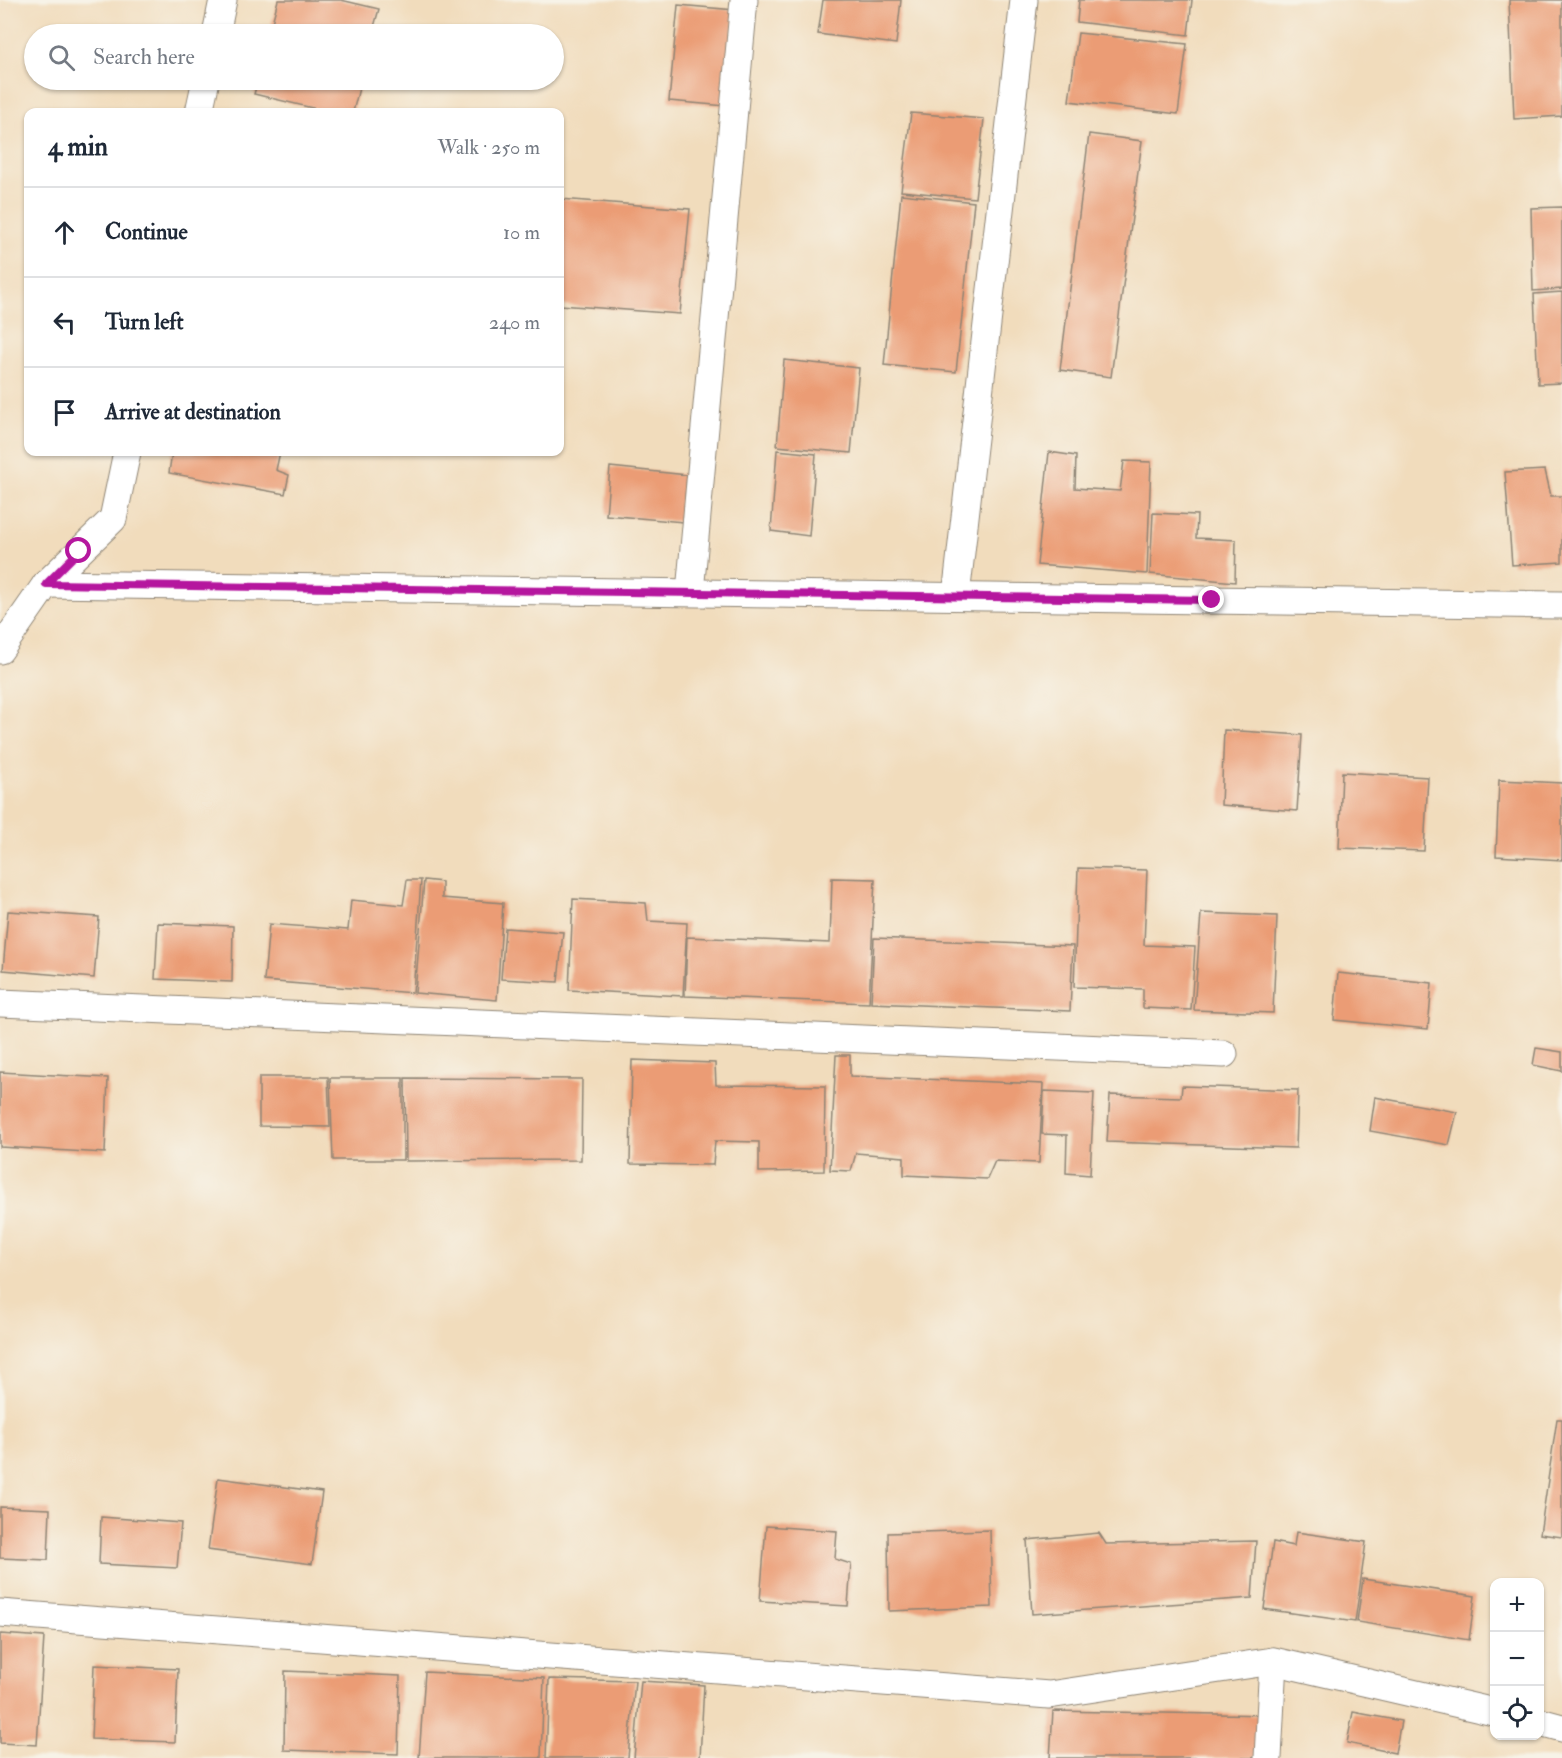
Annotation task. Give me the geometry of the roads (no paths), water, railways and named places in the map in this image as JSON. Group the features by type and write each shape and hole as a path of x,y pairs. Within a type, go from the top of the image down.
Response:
{"street":[{"path":"218,24 223,0"},
{"path":"690,592 744,0"},
{"path":"956,596 1024,0"},
{"path":"200,108 204,90"},
{"path":"0,650 46,584 113,519 126,456"},
{"path":"46,584 1562,605"},
{"path":"0,1003 1224,1054"},
{"path":"0,1613 1049,1695 1273,1661 1490,1711"},
{"path":"1268,1758 1273,1661"},
{"path":"1544,1723 1562,1728"}]}
